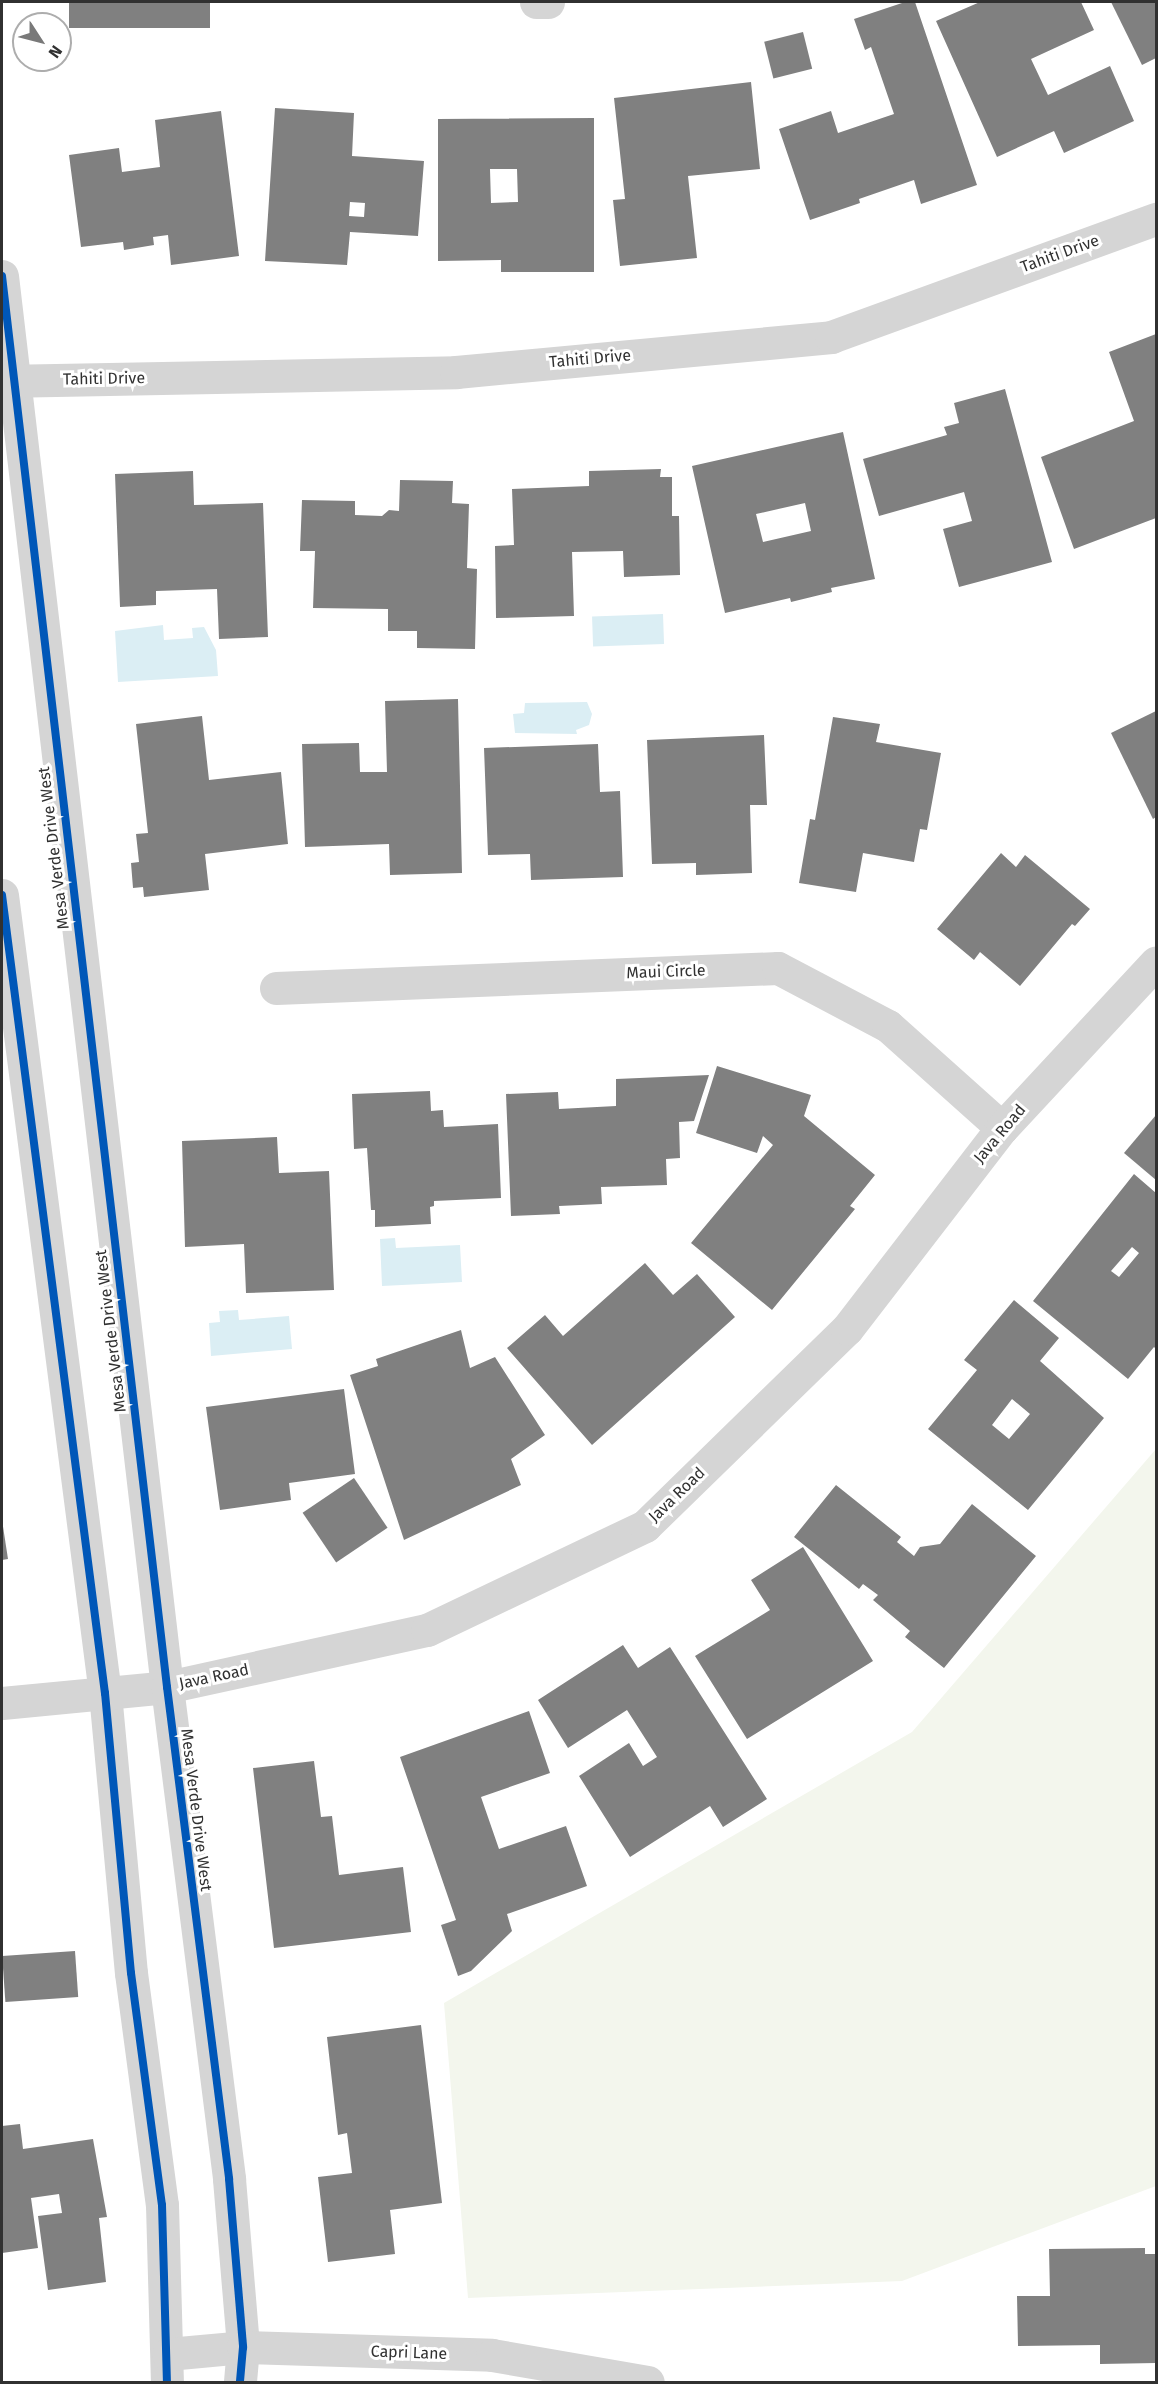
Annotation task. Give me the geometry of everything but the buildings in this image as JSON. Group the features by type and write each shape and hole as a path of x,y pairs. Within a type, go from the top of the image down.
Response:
{"street":[{"path":"536,2 548,2"},
{"name":"Tahiti Drive","path":"8,381 456,372 831,337 1156,219"},
{"name":"Mesa Verde Drive West","path":"2,276 8,381 229,2179 243,2348 240,2382"},
{"path":"2,895 105,1693 131,1973 162,2205 168,2368"},
{"name":"Java Road","path":"2,1703 167,1687 426,1630 645,1526 847,1329 1002,1128 1156,962"},
{"name":"Maui Circle","path":"276,988 778,968 888,1026 1002,1128"},
{"name":"Capri Lane","path":"168,2368 243,2348 492,2355 648,2382"}],"shaded area":[{"path":"663,614 664,644 593,646 592,616"},
{"path":"163,625 164,640 193,638 192,628 204,627 216,650 218,676 118,682 115,631"},
{"path":"587,702 592,714 589,725 576,730 577,734 515,733 513,714 524,713 525,703"},
{"path":"395,1238 396,1248 460,1245 462,1282 382,1286 380,1239"},
{"path":"238,1310 239,1320 289,1316 292,1349 211,1356 209,1323 220,1322 219,1311"},
{"path":"1156,1449 1156,2186 902,2281 468,2298 444,2003 912,1732"}],"cycle path":[{"path":"2,276 167,1687 229,2179 243,2347 240,2382"},
{"path":"2,895 105,1693 131,1973 162,2205 167,2382"}]}
